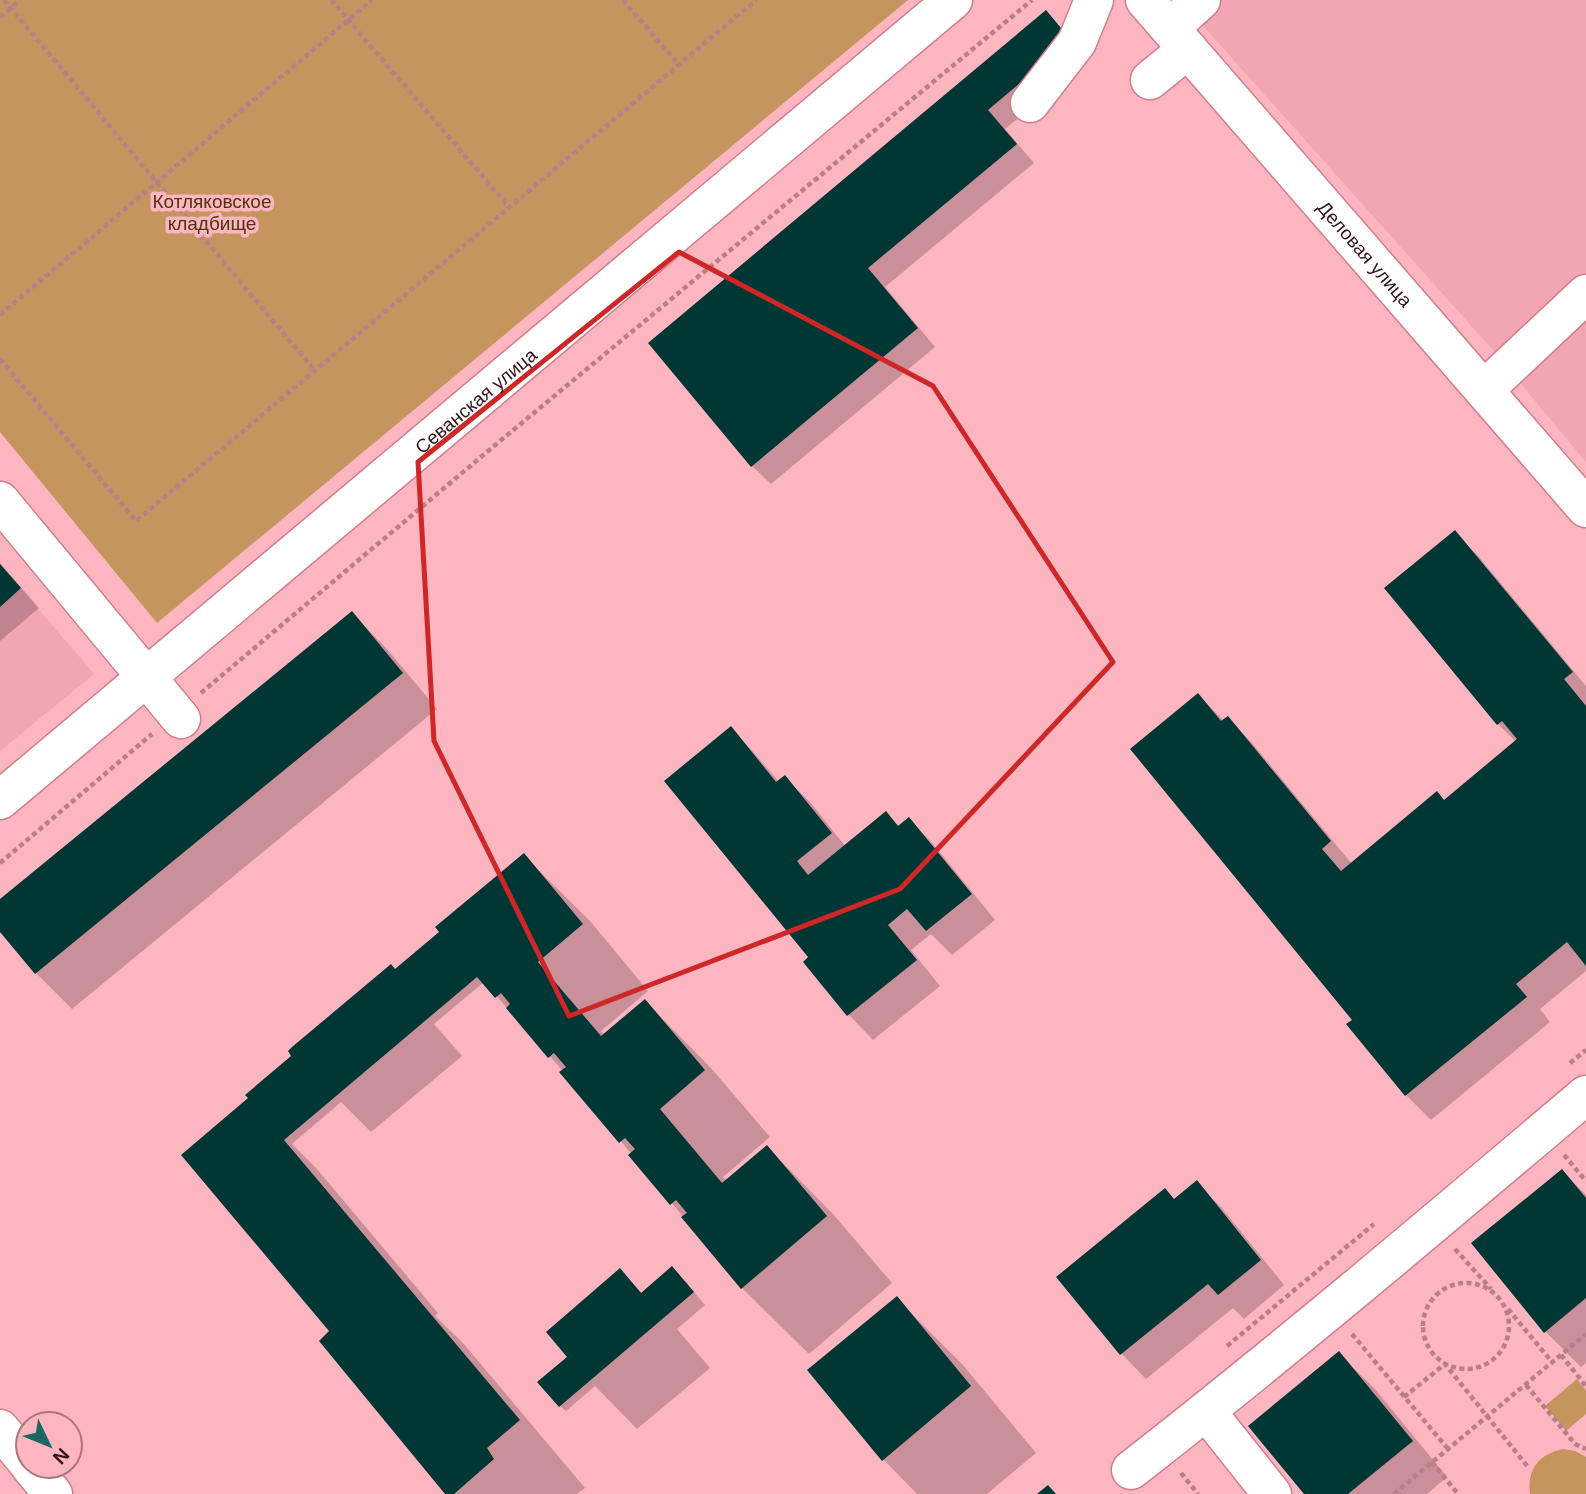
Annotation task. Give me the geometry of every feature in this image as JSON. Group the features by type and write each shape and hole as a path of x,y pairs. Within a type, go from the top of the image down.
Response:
{"street":[{"name":"Севанская улица","path":"0,800 953,0"},
{"path":"1030,103 1077,42 1094,0"},
{"name":"Деловая улица","path":"1145,0 1586,508"},
{"path":"1150,80 1179,39 1201,0"},
{"path":"1485,389 1586,294"},
{"path":"0,501 179,716"},
{"path":"1130,1470 1435,1223 1586,1095"},
{"path":"1206,1411 1272,1494"},
{"path":"0,1429 14,1446"},
{"path":"41,1480 53,1494"}],"path":[{"path":"4,0 315,370"},
{"path":"0,17 20,0"},
{"path":"331,0 509,207"},
{"path":"0,315 372,0"},
{"path":"623,0 678,64"},
{"path":"0,359 136,521 756,0"},
{"path":"0,863 179,716 494,446 1032,0"},
{"path":"1563,1153 1586,1181"},
{"path":"1435,1223 1552,1362"},
{"path":"1445,1364 1472,1370 1485,1366 1504,1348 1509,1336 1507,1310 1500,1299 1480,1285 1466,1283 1452,1286 1430,1303 1424,1316 1426,1344 1528,1466"},
{"path":"1331,1308 1448,1449"},
{"path":"1394,1494 1586,1334"},
{"path":"1561,1355 1586,1386"},
{"path":"1405,1397 1445,1364"},
{"path":"1526,1385 1574,1444 1586,1449"},
{"path":"1432,1462 1458,1494"}],"highlighted area":[{"path":"679,252 933,386 1113,662 900,889 569,1016 434,741 418,462"}],"shaded area":[{"path":"1180,0 1586,0 1586,462 1492,349"},
{"path":"0,564 94,674 0,751"}],"green space":[{"name":"Котляковское кладбище","path":"0,0 908,0 157,623 0,432"},
{"path":"1577,1379 1586,1390 1586,1414 1566,1431 1545,1406"},
{"path":"1563,1449 1586,1457 1586,1494 1530,1494 1531,1477 1536,1464 1547,1455"}],"building":[{"path":"1046,10 1071,40 988,110 1017,144 868,268 918,328 751,467 648,343"},
{"path":"1455,530 1573,672 1564,679 1586,706 1586,966 1567,942 1516,984 1527,997 1405,1096 1346,1024 1352,1020 1130,749 1198,693 1221,721 1228,716 1331,841 1322,849 1341,871 1437,791 1444,800 1517,739 1502,721 1497,725 1384,588"},
{"path":"0,564 21,588 0,607"},
{"path":"352,611 403,673 35,974 0,932 0,899"},
{"path":"731,726 776,782 785,775 832,833 797,861 808,875 886,811 898,826 909,817 972,894 926,931 907,909 888,925 917,960 847,1016 803,962 808,957 664,781"},
{"path":"524,853 583,924 538,962 601,1036 645,999 705,1070 660,1109 722,1183 767,1145 827,1216 741,1289 681,1217 687,1213 676,1200 670,1205 628,1155 635,1149 625,1138 619,1143 559,1072 566,1067 554,1053 548,1058 506,1008 510,1004 501,993 495,998 477,977 284,1140 520,1420 487,1448 494,1459 454,1494 445,1494 319,1341 329,1331 181,1155 248,1098 245,1095 291,1056 288,1051 292,1047 391,964 395,969 439,932 435,927"},
{"path":"1562,1169 1586,1198 1586,1298 1544,1333 1471,1243"},
{"path":"1197,1180 1261,1260 1218,1295 1208,1284 1120,1355 1056,1277 1165,1188 1174,1199"},
{"path":"672,1266 694,1292 559,1407 537,1382 567,1357 546,1332 620,1268 641,1293"},
{"path":"897,1296 971,1386 882,1461 807,1370"},
{"path":"1339,1351 1413,1441 1348,1494 1304,1494 1248,1426"},
{"path":"1048,1485 1056,1494 1037,1494"}]}
